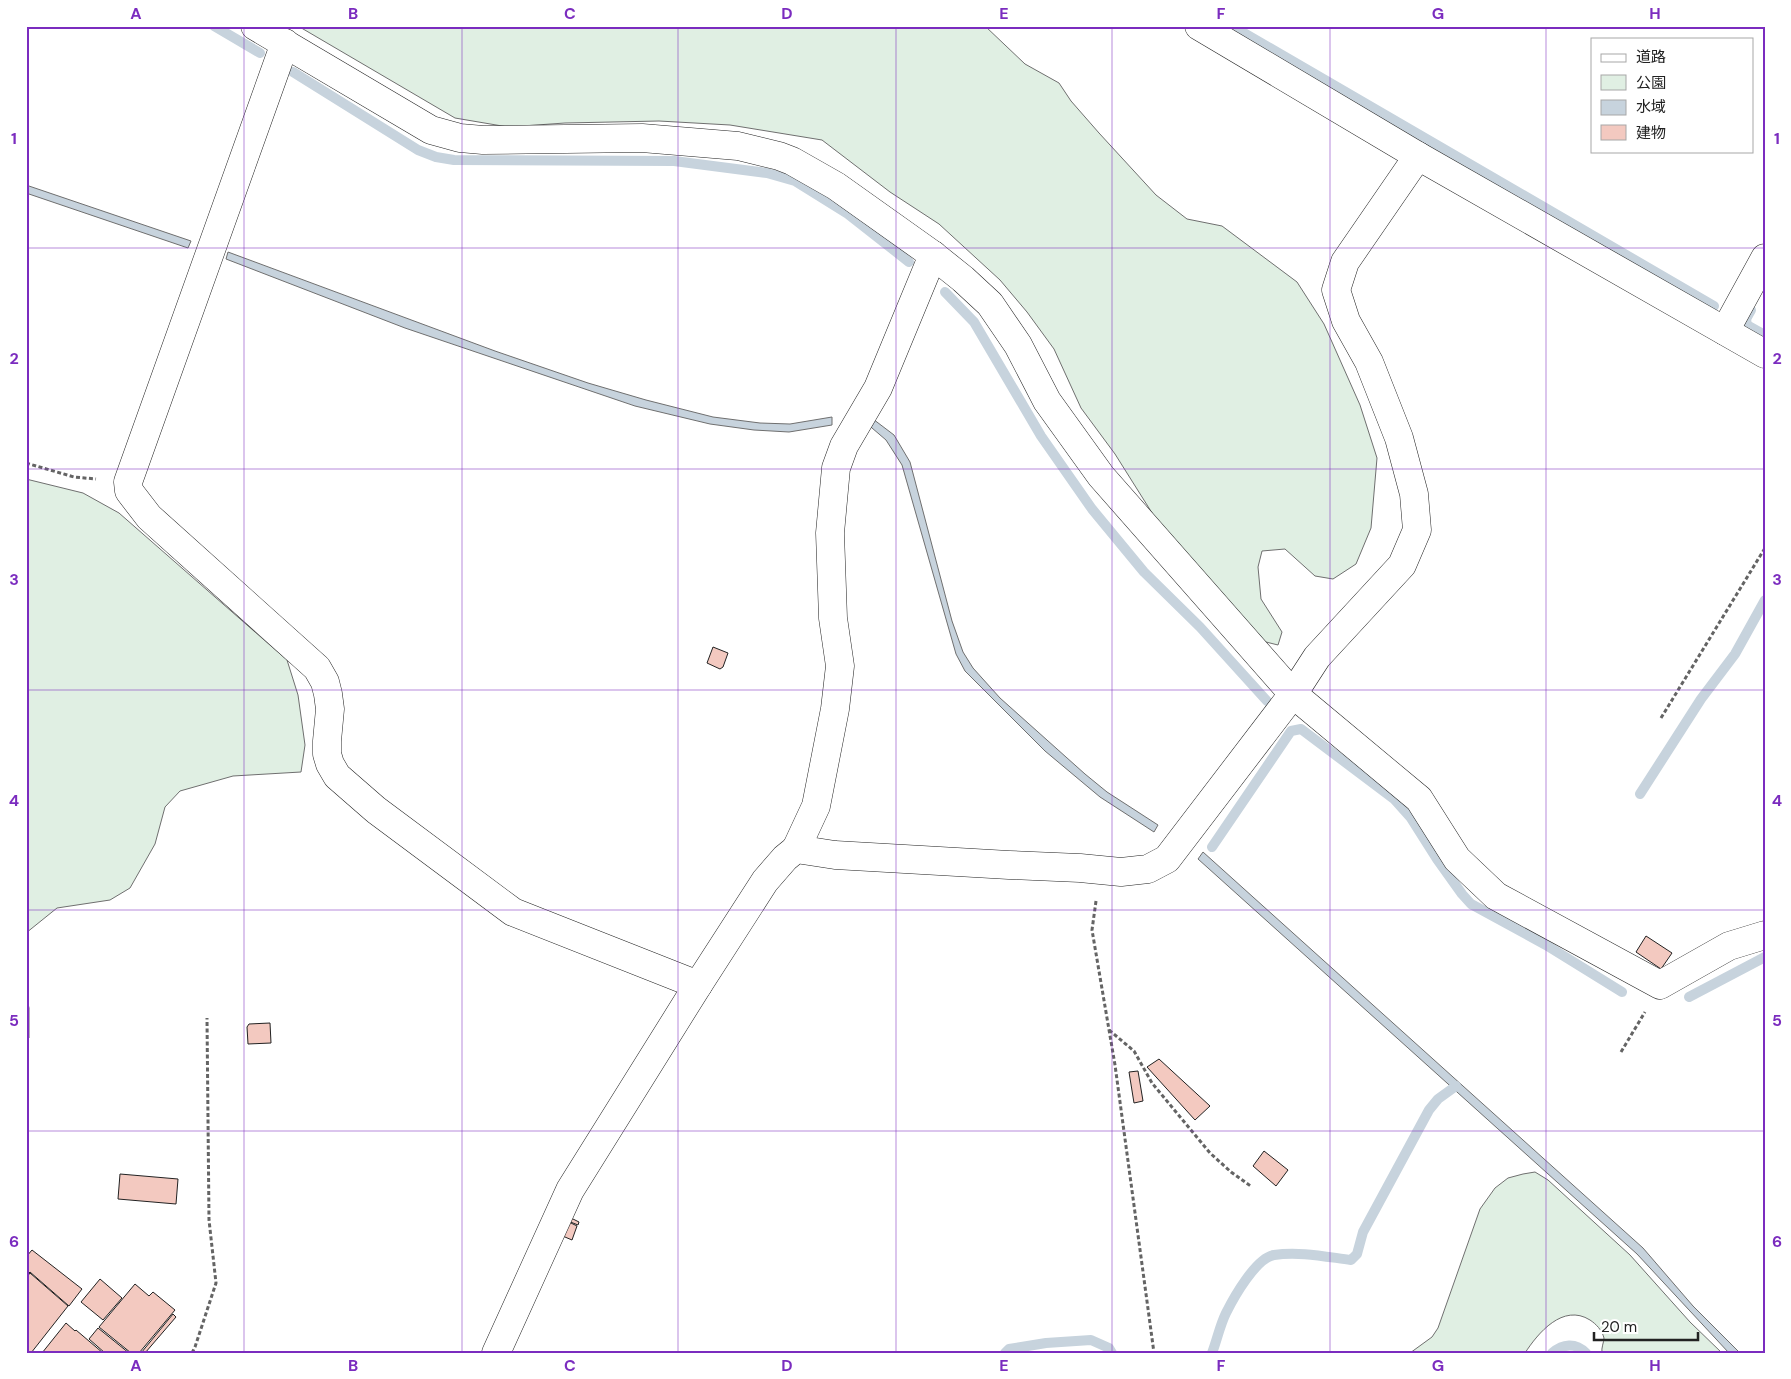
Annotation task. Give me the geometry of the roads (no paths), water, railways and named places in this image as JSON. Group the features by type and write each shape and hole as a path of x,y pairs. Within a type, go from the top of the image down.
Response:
{"street":[{"path":"255,26 431,130 446,135 483,140 642,138 738,146 779,156 805,167 836,186 933,256 963,279 990,304 1018,345 1047,401 1101,476 1294,694 1419,799 1458,858 1496,896 1660,985 1729,946 1765,935"},
{"path":"1199,26 1418,156 1765,354"},
{"path":"286,43 128,482 129,491 149,516 316,668 326,682 328,694 330,709 327,742 330,764 337,776 369,805 513,912 698,985"},
{"path":"796,849 835,855 1080,868 1120,872 1148,869 1167,859 1294,694 1317,656 1402,565 1417,530 1414,494 1399,438 1369,362 1346,322 1336,290 1345,262 1418,156"},
{"path":"496,1353 570,1190 698,985 765,882 785,858 796,849 816,806 835,709 840,666 833,618 830,533 836,468 844,446 878,388 933,256"},
{"path":"1725,331 1765,258"}],"water":[{"path":"26,185 191,241 188,248 26,193"},
{"path":"228,252 495,351 588,383 646,400 713,417 760,423 790,424 832,417 832,425 789,432 754,430 710,424 635,406 405,328 226,259"},
{"path":"869,416 894,435 910,462 952,621 963,652 973,668 1000,698 1085,774 1107,792 1158,825 1154,832 1100,797 1045,751 965,671 956,654 902,465 886,440 865,422"},
{"path":"1203,852 1643,1248 1693,1306 1740,1353 1729,1353 1637,1254 1198,859"}],"waterway":[{"path":"214,26 260,53"},
{"path":"1232,26 1714,306"},
{"path":"293,72 418,150 436,157 454,160 674,161 767,173 795,181 848,214 909,262"},
{"path":"945,292 974,322 1041,436 1092,509 1144,572 1200,627 1267,701"},
{"path":"1751,310 1746,319 1747,325 1765,335"},
{"path":"1640,794 1701,699 1735,654 1765,600"},
{"path":"1212,847 1291,731 1301,729 1394,799 1411,818 1437,859 1471,904 1546,945 1622,992"},
{"path":"1689,997 1765,957"},
{"path":"1212,1353 1224,1318 1234,1298 1253,1270 1267,1258 1274,1255 1293,1254 1351,1260 1357,1254 1363,1232 1429,1110 1438,1099 1456,1086"},
{"path":"1005,1353 1009,1349 1046,1343 1091,1340 1109,1348 1112,1353"},
{"path":"1552,1353 1569,1345 1578,1347 1586,1353"}]}
